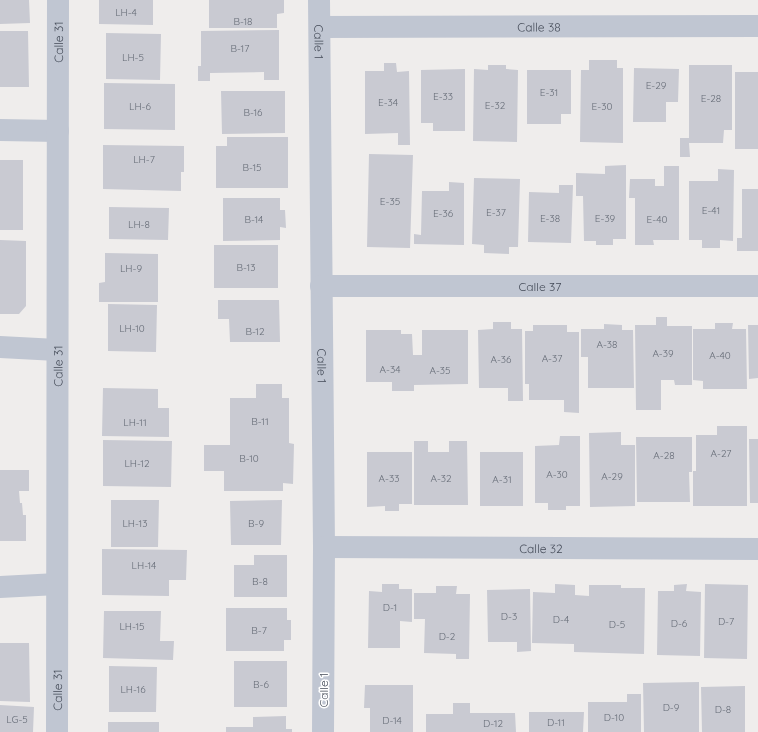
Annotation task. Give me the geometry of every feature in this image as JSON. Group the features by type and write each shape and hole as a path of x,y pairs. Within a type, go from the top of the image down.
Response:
{"street":[{"name":"Calle 31","path":"57,732 58,0"},
{"name":"Calle 1","path":"319,0 324,547 323,732"},
{"name":"Calle 38","path":"320,27 758,26"},
{"path":"0,130 58,131"},
{"name":"Calle 37","path":"321,286 758,286"},
{"path":"0,347 57,350"},
{"name":"Calle 32","path":"324,547 758,549"},
{"path":"0,587 57,584"}],"building":[{"path":"0,0 29,0 30,23 0,24"},
{"path":"99,0 153,0 153,25 99,24"},
{"path":"209,0 284,0 284,13 277,14 277,28 209,28"},
{"path":"279,30 279,80 264,80 264,72 210,73 210,81 198,81 198,66 201,66 201,31"},
{"path":"0,31 28,31 29,87 0,87"},
{"path":"106,33 161,34 160,80 106,79"},
{"path":"589,60 617,60 617,68 623,68 623,143 580,142 581,70 589,70"},
{"path":"384,63 396,63 397,72 409,71 410,145 398,145 398,133 365,134 365,71 384,71"},
{"path":"488,65 506,65 506,69 518,70 517,142 473,141 474,69 488,70"},
{"path":"689,65 732,65 732,130 724,130 723,143 689,143 690,157 680,157 680,138 689,138"},
{"path":"634,68 679,69 678,102 666,102 666,122 633,122"},
{"path":"465,69 465,131 433,131 433,123 421,123 421,70"},
{"path":"527,70 571,70 571,114 561,114 561,124 527,124"},
{"path":"735,72 758,72 758,149 735,149"},
{"path":"104,83 175,84 175,130 104,129"},
{"path":"221,91 285,91 285,133 222,134"},
{"path":"227,137 288,137 288,188 216,188 216,146 227,146"},
{"path":"103,145 184,146 184,172 181,172 181,191 103,189"},
{"path":"369,154 413,155 410,248 367,247"},
{"path":"0,160 23,160 23,230 0,230"},
{"path":"626,165 626,239 613,239 613,245 596,245 596,241 584,241 583,196 576,196 576,173 605,174 605,166"},
{"path":"664,166 679,166 679,240 653,240 654,245 635,245 635,198 629,198 630,179 655,179 655,186 664,186"},
{"path":"718,169 734,170 733,241 720,240 720,248 702,248 702,240 689,240 689,181 718,181"},
{"path":"474,178 520,179 518,247 509,247 509,254 484,253 484,245 472,244"},
{"path":"449,182 464,183 464,245 414,244 414,234 421,235 422,191 449,191"},
{"path":"559,185 573,185 571,243 528,242 529,192 559,193"},
{"path":"742,189 758,189 758,251 737,251 737,238 742,238"},
{"path":"223,198 280,198 280,210 285,210 286,228 280,227 280,240 223,241"},
{"path":"109,207 169,208 168,240 109,239"},
{"path":"0,240 26,241 26,306 19,314 0,314"},
{"path":"214,245 278,245 278,288 214,288"},
{"path":"105,253 158,254 158,302 99,302 99,283 105,282"},
{"path":"218,300 279,300 280,342 230,342 229,319 218,319"},
{"path":"108,304 157,305 156,352 108,351"},
{"path":"656,317 667,317 667,326 692,326 692,385 675,385 674,380 661,380 661,410 636,410 635,325 656,325"},
{"path":"493,322 511,322 511,329 522,329 523,401 508,401 508,388 479,388 478,330 493,329"},
{"path":"715,323 733,323 732,329 746,329 747,389 703,389 703,381 693,380 693,329 715,329"},
{"path":"604,324 622,325 622,330 633,330 634,388 588,388 588,357 581,357 581,329 604,329"},
{"path":"533,325 567,325 567,332 579,332 579,413 564,412 564,400 529,400 529,384 525,384 525,331 533,331"},
{"path":"748,325 758,325 758,378 749,379"},
{"path":"366,330 401,330 401,334 412,334 413,355 422,355 422,330 468,330 468,384 414,385 414,391 392,391 392,382 366,382"},
{"path":"256,384 282,384 282,398 289,398 289,443 294,444 293,484 283,483 283,491 224,491 224,471 204,471 204,445 230,445 230,398 256,398"},
{"path":"103,388 158,389 158,408 169,408 169,437 102,436"},
{"path":"717,426 747,426 747,506 693,506 693,471 696,471 696,435 717,435"},
{"path":"621,432 621,445 635,445 635,506 590,507 589,433"},
{"path":"560,436 580,436 580,506 566,506 566,510 548,510 548,503 535,503 535,446 559,445"},
{"path":"636,437 692,437 692,472 689,472 690,502 637,502"},
{"path":"749,439 758,439 758,503 750,503"},
{"path":"103,440 172,441 171,487 103,486"},
{"path":"414,441 428,441 428,452 449,452 449,441 467,441 468,505 414,505"},
{"path":"367,452 412,452 412,504 399,504 399,511 385,511 385,506 367,507"},
{"path":"480,452 523,452 523,506 480,506"},
{"path":"0,470 29,470 29,491 19,491 23,515 26,515 26,541 0,541"},
{"path":"111,500 159,500 158,547 111,547"},
{"path":"282,500 281,545 231,545 230,501"},
{"path":"102,549 187,550 186,580 169,580 169,596 102,595"},
{"path":"254,555 287,555 287,597 234,597 234,565 254,565"},
{"path":"382,584 399,584 399,589 412,589 412,622 400,621 400,648 368,648 369,591 382,592"},
{"path":"555,584 575,585 575,595 589,596 589,585 621,585 621,588 645,588 644,654 574,652 574,644 532,643 533,592 555,593"},
{"path":"687,584 686,591 701,592 700,656 657,655 658,591 674,591 674,585"},
{"path":"705,584 748,585 747,659 704,658"},
{"path":"436,586 457,586 456,594 470,594 469,659 456,659 456,654 424,653 425,619 414,619 414,593 436,593"},
{"path":"530,589 531,651 517,652 517,642 488,642 487,590"},
{"path":"226,608 287,608 287,620 291,620 291,640 284,640 284,651 226,651"},
{"path":"104,611 161,611 160,641 174,641 173,660 103,658"},
{"path":"0,643 29,643 30,702 0,701"},
{"path":"234,661 287,661 287,707 234,707"},
{"path":"109,666 157,667 156,712 109,712"},
{"path":"699,682 699,732 644,732 643,683"},
{"path":"365,685 413,685 413,732 370,732 370,708 364,708"},
{"path":"745,686 745,732 702,732 701,687"},
{"path":"627,694 641,694 641,732 588,732 588,702 627,702"},
{"path":"453,703 470,703 470,713 515,713 516,732 426,732 426,714 453,714"},
{"path":"0,705 34,707 33,732 0,732"},
{"path":"529,712 584,712 583,732 529,732"},
{"path":"286,716 286,729 292,729 292,732 226,732 226,727 253,727 253,717"},
{"path":"108,722 159,722 159,732 108,732"}]}
